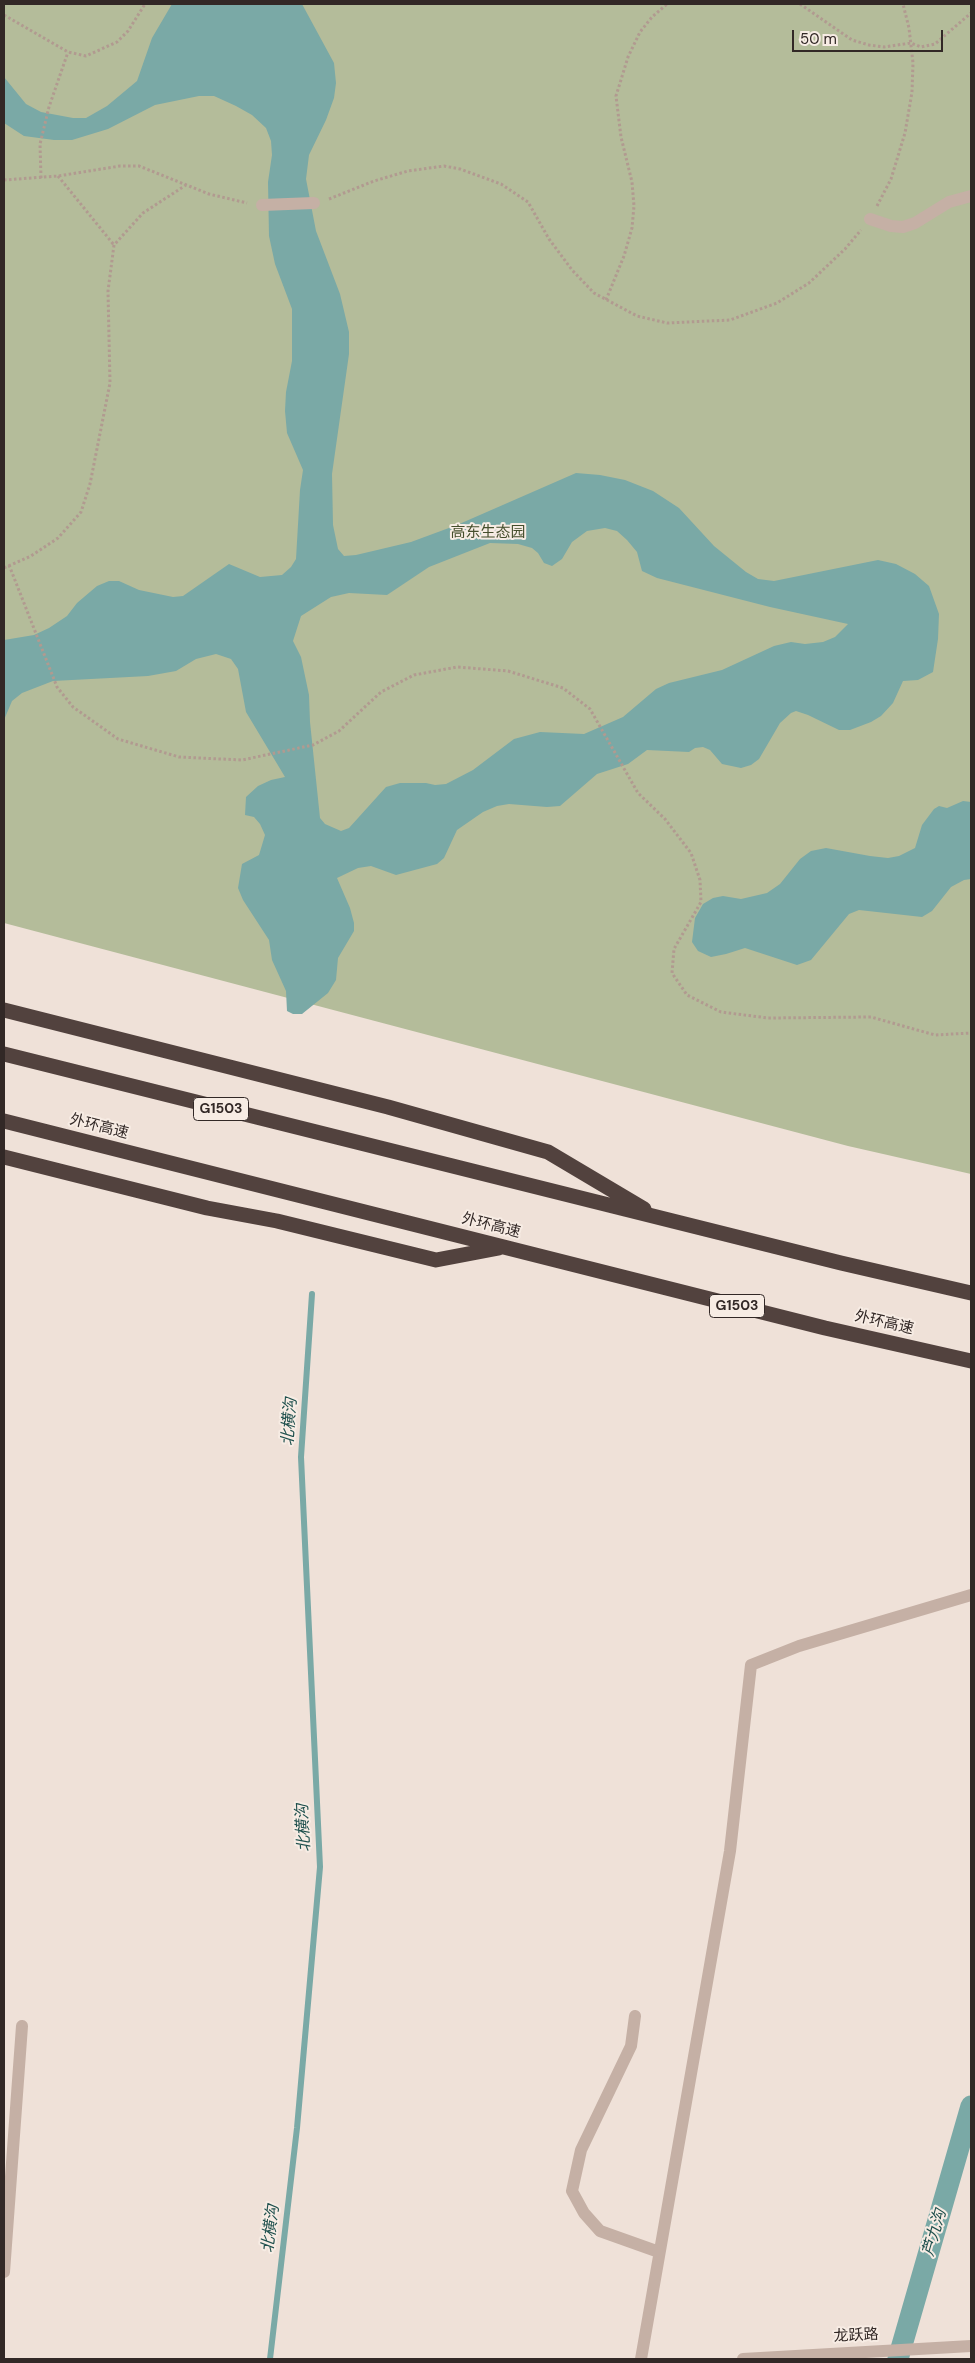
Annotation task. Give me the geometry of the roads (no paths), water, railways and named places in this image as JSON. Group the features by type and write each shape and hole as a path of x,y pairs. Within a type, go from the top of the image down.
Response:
{"highway":[{"path":"4,1010 361,1100 548,1152 658,1217"},
{"name":"G1503","path":"4,1054 841,1263 971,1292"},
{"name":"外环高速","path":"4,1121 825,1328 971,1361"},
{"path":"4,1157 207,1208 277,1221 436,1260 504,1247"}],"street":[{"path":"870,219 891,226 903,227 915,223 949,202 971,196"},
{"path":"262,205 314,203"},
{"path":"641,2359 730,1851 750,1665 799,1646 971,1594"},
{"path":"635,2016 631,2046 581,2150 572,2191 584,2213 600,2231 659,2252"},
{"path":"4,2272 22,2026"},
{"name":"龙跃路","path":"743,2359 854,2353 944,2351 971,2346"}],"water":[{"path":"172,4 302,4 334,63 336,83 334,98 326,120 309,155 306,179 316,231 340,294 349,332 349,354 332,474 333,525 338,549 344,556 411,542 457,525 576,473 600,475 625,480 653,491 679,508 714,546 746,572 758,579 774,581 878,560 896,564 915,574 929,586 939,614 938,639 933,672 918,680 903,681 893,703 881,716 850,730 839,730 796,711 791,713 780,723 759,759 751,765 741,768 722,764 710,750 703,747 695,748 689,752 647,750 628,764 597,774 560,806 547,807 509,804 497,806 483,812 457,830 444,858 437,864 396,875 371,866 358,868 337,878 350,908 354,931 338,958 336,980 328,993 302,1014 293,1014 287,1011 286,991 272,960 269,940 243,900 238,888 242,864 259,855 265,835 254,817 245,815 246,797 258,786 271,780 285,777 246,712 238,669 231,659 216,654 196,659 176,671 148,676 53,681 22,693 12,701 4,720 4,640 34,635 49,628 67,616 77,603 97,586 109,581 119,581 139,590 173,597 183,596 229,564 260,577 282,575 291,567 296,559 303,470 287,433 285,411 286,392 292,361 292,309 275,264 269,236 268,182 272,155 271,141 266,128 252,115 214,96 199,96 155,105 108,129 72,140 24,136 4,123 4,77 26,104 41,112 73,118 86,118 107,106 137,81 152,38","holes":["605,528 617,531 637,552 642,571 657,578 770,607 848,624 835,637 823,642 805,644 791,642 774,646 722,670 669,683 656,689 623,717 584,734 540,732 514,739 473,770 446,784 400,783 386,787 349,828 341,831 325,824 320,818 309,695 301,657 293,641 301,616 331,597 349,593 387,595 429,567 490,543 518,544 532,548 538,553 544,563 552,566 562,559 572,542 587,531"]},
{"path":"963,801 971,802 971,879 964,880 951,887 932,911 922,917 859,910 849,914 811,960 797,965 745,948 711,957 698,951 692,942 695,918 703,904 713,898 723,896 741,899 767,893 780,884 800,859 811,851 826,848 888,858 899,856 915,848 922,825 934,809 939,806 947,808"}],"waterway":[{"name":"北横沟","path":"270,2359 297,2128 320,1867 301,1457 312,1294"},
{"name":"芦九沟","path":"898,2359 971,2106"}],"park label":[{"name":"高东生态园","path":"488,533"}]}
